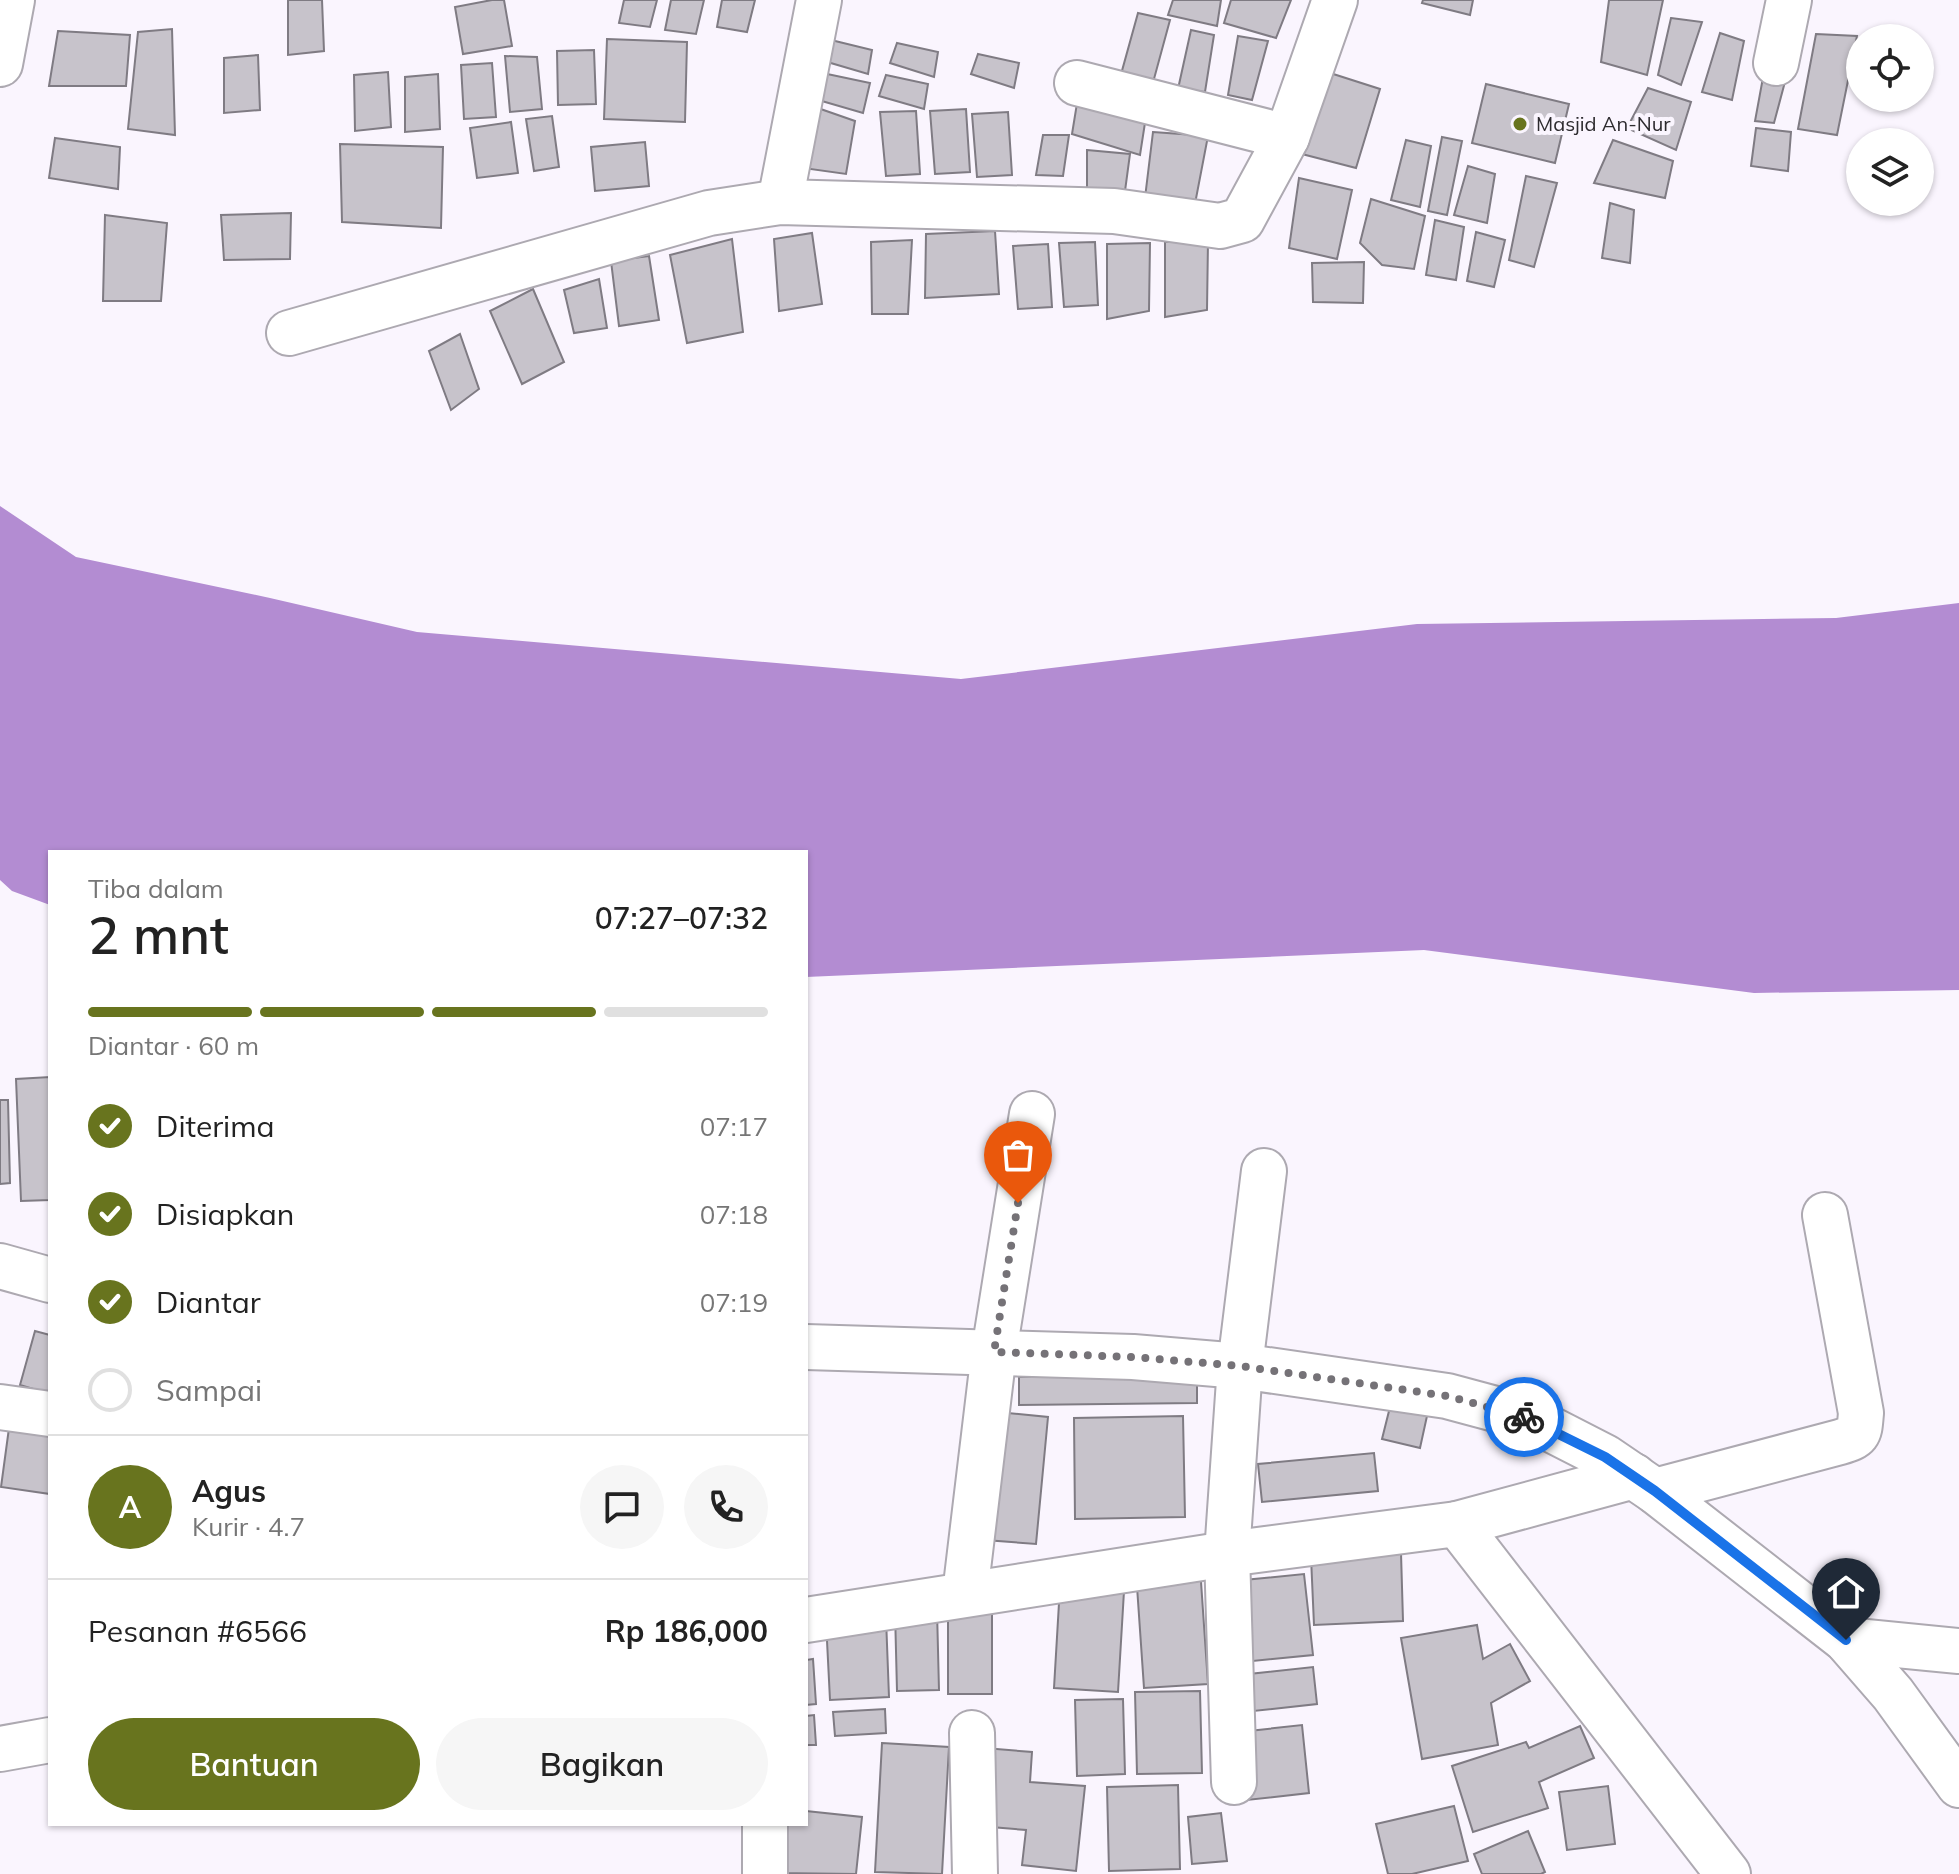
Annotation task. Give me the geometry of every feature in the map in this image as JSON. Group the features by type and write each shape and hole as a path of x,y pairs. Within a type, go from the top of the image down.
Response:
{"street":[{"path":"0,64 12,0"},
{"path":"780,202 819,0"},
{"path":"289,333 709,213 780,202 1114,211 1220,226 1242,220 1287,137 1335,0"},
{"path":"1776,63 1789,0"},
{"path":"1077,83 1287,137"},
{"path":"965,1594 994,1352 1032,1114"},
{"path":"1234,1782 1227,1554 1240,1366 1264,1171"},
{"path":"808,1620 1227,1554 1457,1524 1855,1438 1859,1434 1861,1413 1825,1215"},
{"path":"0,1266 48,1279"},
{"path":"808,1347 1133,1357 1240,1366 1447,1396 1529,1418 1605,1457 1645,1484 1846,1640 1893,1694 1959,1785"},
{"path":"0,1407 48,1414"},
{"path":"1457,1524 1728,1874"},
{"path":"1846,1640 1959,1651"},
{"path":"972,1733 975,1874"},
{"path":"0,1749 48,1740"},
{"path":"765,1826 765,1874"}],"shaded area":[{"path":"0,506 76,557 417,632 961,679 1417,624 1836,618 1959,603 1959,990 1754,993 1424,950 808,977 808,850 48,850 48,904 12,891 0,880"}],"building":[{"path":"288,0 322,0 324,51 288,55"},
{"path":"504,0 512,46 463,54 455,7"},
{"path":"624,0 657,0 650,27 619,23"},
{"path":"671,0 704,0 696,34 665,30"},
{"path":"722,0 755,0 747,32 717,27"},
{"path":"1173,0 1221,0 1217,26 1168,15"},
{"path":"1231,0 1291,0 1276,38 1224,23"},
{"path":"1423,0 1473,0 1470,15 1422,3"},
{"path":"1609,0 1663,0 1647,75 1601,62"},
{"path":"1138,13 1170,20 1151,90 1120,78"},
{"path":"1671,18 1702,22 1681,85 1658,75"},
{"path":"172,29 175,135 128,129 138,32"},
{"path":"1191,30 1214,35 1205,92 1178,89"},
{"path":"58,31 130,35 126,86 49,86"},
{"path":"1720,33 1744,41 1732,100 1702,92"},
{"path":"1816,34 1846,35 1846,90 1837,135 1798,129"},
{"path":"1238,36 1268,41 1252,100 1228,95"},
{"path":"607,39 687,42 685,122 604,119"},
{"path":"831,40 872,50 868,74 824,61"},
{"path":"897,43 938,52 934,77 890,63"},
{"path":"594,50 596,104 558,105 557,51"},
{"path":"978,54 1019,63 1014,88 971,74"},
{"path":"258,55 260,110 224,113 224,58"},
{"path":"505,56 537,57 542,109 510,112"},
{"path":"492,63 496,117 464,119 461,65"},
{"path":"813,71 870,83 863,113 808,97"},
{"path":"388,72 391,127 355,131 354,75"},
{"path":"1327,72 1380,89 1356,168 1298,153"},
{"path":"1764,72 1786,78 1774,123 1755,121"},
{"path":"438,74 440,129 405,132 405,77"},
{"path":"886,75 928,84 924,109 879,96"},
{"name":"Masjid An-Nur","path":"1486,84 1569,104 1555,163 1472,143"},
{"path":"1648,88 1691,102 1676,150 1627,128"},
{"path":"1079,91 1147,110 1140,155 1072,134"},
{"path":"812,106 855,121 846,174 803,168"},
{"path":"966,109 970,172 935,174 930,111"},
{"path":"916,111 920,174 886,176 880,112"},
{"path":"1008,112 1012,175 977,177 972,114"},
{"path":"552,116 559,167 534,171 526,119"},
{"path":"511,122 518,173 477,178 470,128"},
{"path":"1756,128 1791,132 1788,171 1751,166"},
{"path":"1153,132 1208,136 1194,209 1144,206"},
{"path":"1043,135 1069,135 1063,176 1036,175"},
{"path":"1442,137 1462,141 1447,215 1428,211"},
{"path":"55,138 120,147 118,189 49,178"},
{"path":"1406,140 1431,146 1420,207 1391,200"},
{"path":"1613,140 1673,161 1665,198 1594,183"},
{"path":"645,142 649,186 595,191 591,147"},
{"path":"340,144 443,147 441,228 342,222"},
{"path":"1087,150 1130,154 1125,191 1087,193"},
{"path":"1468,166 1495,174 1487,223 1454,215"},
{"path":"1526,176 1557,183 1534,267 1509,260"},
{"path":"1299,178 1352,190 1337,259 1289,248"},
{"path":"1371,199 1425,216 1414,269 1382,265 1360,243"},
{"path":"1610,203 1634,210 1630,263 1602,258"},
{"path":"291,213 290,259 224,260 221,215"},
{"path":"105,215 167,223 161,301 103,301"},
{"path":"1435,220 1464,227 1456,280 1426,275"},
{"path":"995,231 999,294 925,298 926,234"},
{"path":"1476,232 1505,240 1494,287 1467,281"},
{"path":"812,233 822,304 779,311 774,239"},
{"path":"732,239 743,332 687,343 670,255"},
{"path":"912,240 908,314 872,314 871,242"},
{"path":"1208,241 1207,310 1165,317 1165,242"},
{"path":"1095,242 1098,305 1064,307 1059,243"},
{"path":"1150,243 1149,311 1107,319 1107,244"},
{"path":"1048,244 1052,307 1018,309 1013,246"},
{"path":"649,256 659,320 619,326 611,261"},
{"path":"1364,262 1363,303 1313,302 1312,263"},
{"path":"599,279 607,328 574,333 564,290"},
{"path":"533,289 564,362 522,384 490,311"},
{"path":"460,334 479,389 451,410 429,351"},
{"path":"48,1077 48,1200 21,1201 16,1079"},
{"path":"0,1100 8,1100 10,1183 0,1184"},
{"path":"35,1331 48,1334 48,1393 20,1385"},
{"path":"1197,1374 1197,1403 1019,1405 1019,1377"},
{"path":"1390,1407 1427,1416 1420,1448 1382,1439"},
{"path":"997,1412 1048,1417 1036,1544 985,1540"},
{"path":"1183,1416 1185,1517 1075,1519 1074,1418"},
{"path":"9,1428 48,1434 48,1494 1,1487"},
{"path":"1374,1453 1378,1491 1262,1502 1258,1464"},
{"path":"1401,1553 1403,1621 1314,1625 1311,1557"},
{"path":"1200,1567 1208,1684 1144,1688 1136,1572"},
{"path":"1304,1574 1313,1655 1243,1662 1234,1581"},
{"path":"1060,1586 1124,1591 1118,1692 1054,1688"},
{"path":"948,1607 992,1607 992,1694 948,1694"},
{"path":"937,1610 939,1690 897,1691 895,1611"},
{"path":"886,1618 889,1697 830,1700 826,1621"},
{"path":"1477,1625 1483,1659 1510,1644 1530,1681 1491,1703 1498,1745 1422,1759 1401,1638"},
{"path":"813,1659 816,1704 808,1705 808,1660"},
{"path":"1313,1667 1317,1704 1244,1712 1240,1675"},
{"path":"1200,1691 1202,1773 1137,1774 1135,1692"},
{"path":"1123,1699 1125,1774 1077,1776 1075,1700"},
{"path":"885,1709 886,1733 835,1736 833,1712"},
{"path":"814,1715 816,1745 808,1745 808,1716"},
{"path":"1302,1725 1309,1793 1247,1800 1240,1732"},
{"path":"1580,1726 1594,1758 1539,1782 1548,1808 1473,1832 1452,1766 1526,1742 1529,1748"},
{"path":"882,1743 949,1747 942,1874 875,1872"},
{"path":"984,1748 1032,1752 1030,1782 1085,1786 1076,1871 1022,1865 1026,1830 979,1826"},
{"path":"1178,1785 1180,1869 1109,1871 1107,1787"},
{"path":"1608,1786 1615,1844 1567,1850 1559,1792"},
{"path":"1454,1806 1468,1861 1412,1874 1388,1874 1376,1824"},
{"path":"808,1811 862,1817 856,1874 778,1873 783,1826 808,1826"},
{"path":"1221,1813 1227,1861 1192,1864 1188,1817"},
{"path":"1528,1831 1545,1872 1482,1874 1474,1854"}],"way so far":[{"path":"1018,1203 994,1352 1133,1357 1240,1366 1447,1396 1524,1417"}],"place":[{"name":"Masjid An-Nur","path":"1520,124"}],"route":[{"path":"1524,1417 1605,1457 1655,1491 1846,1640"}]}
